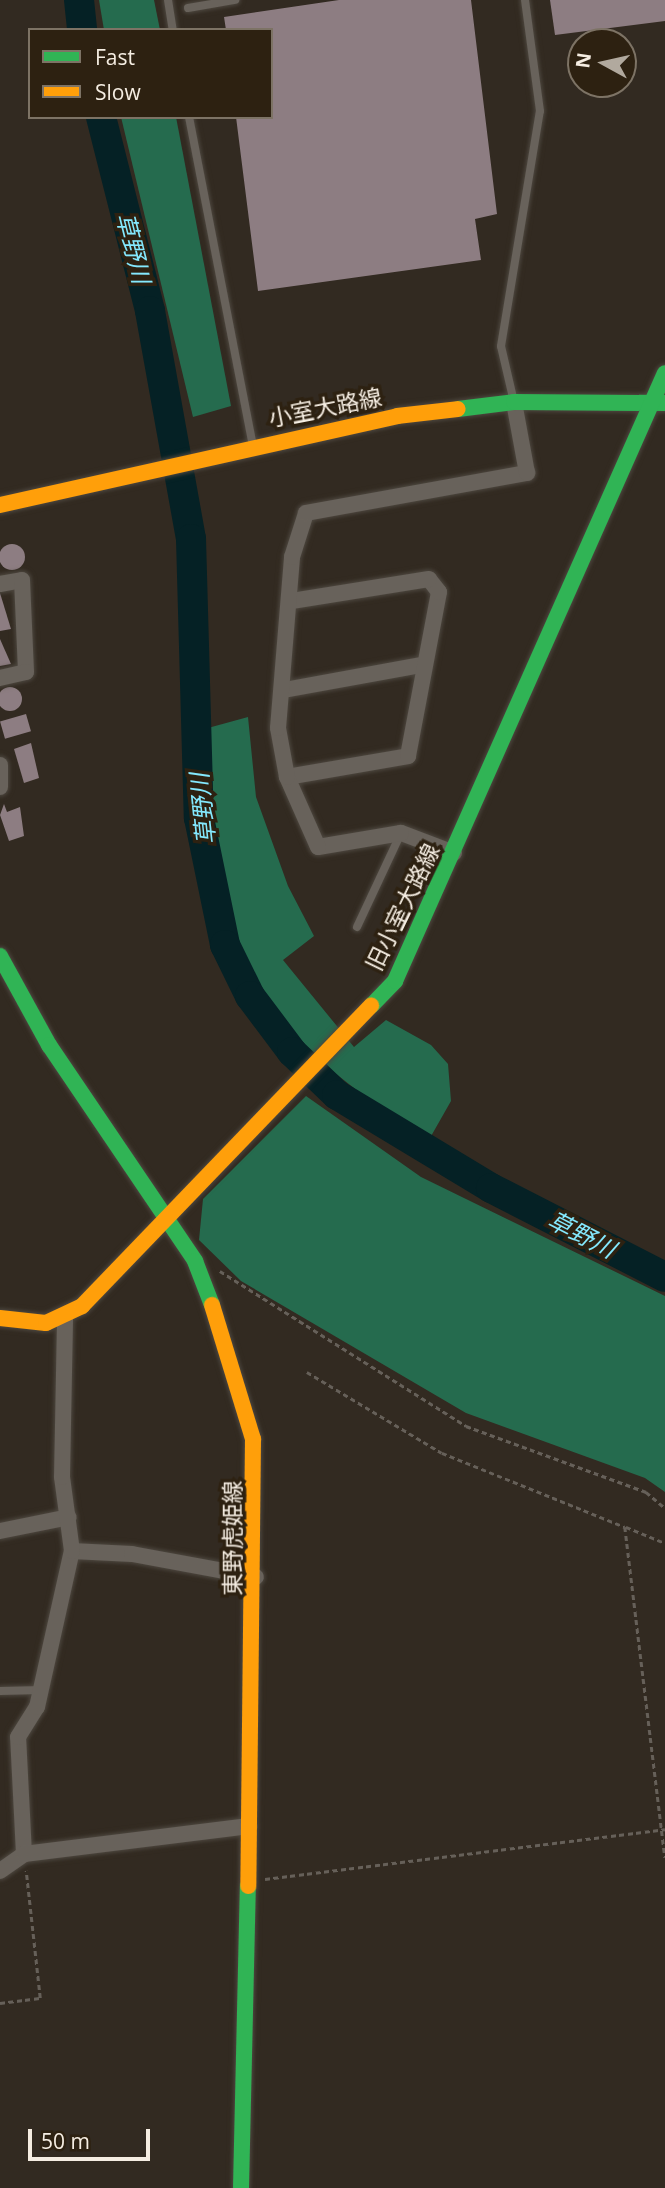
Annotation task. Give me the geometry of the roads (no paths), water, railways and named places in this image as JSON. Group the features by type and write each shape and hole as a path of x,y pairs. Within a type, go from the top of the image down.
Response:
{"main road":[{"name":"旧小室大路線","path":"65,1319 168,1220 395,981 659,402 665,373"},
{"name":"小室大路線","path":"0,505 249,446 397,416 514,401 659,402"},
{"name":"東野虎姫線","path":"0,956 49,1045 195,1261 239,1378 253,1439 256,1577 241,2188"},
{"path":"0,1318 65,1319"}],"street":[{"path":"454,853 401,833 318,847 287,777 278,727 292,601 292,557 306,513 527,473 514,401"},
{"path":"287,777 408,756 422,665 439,592 429,579 292,601"},
{"path":"0,584 22,580 26,672 0,678"},
{"path":"284,690 422,665"},
{"path":"0,765 0,787"},
{"path":"24,1854 18,1737 42,1690 72,1551 62,1477 65,1319"},
{"path":"0,1531 69,1517"},
{"path":"72,1551 132,1555 256,1577"},
{"path":"0,1871 24,1854 249,1826"}],"lane":[{"path":"168,0 173,28"},
{"path":"188,8 234,0"},
{"path":"514,401 501,346 510,274 528,214 540,111 525,0"},
{"path":"189,119 249,446"},
{"path":"357,927 401,833"},
{"path":"0,1691 42,1690"}],"waterway":[{"name":"草野川","path":"79,0 82,28"},
{"name":"草野川","path":"102,119 150,311 191,539 199,818 225,945 250,996 292,1052 337,1095 491,1188 665,1277"}]}
